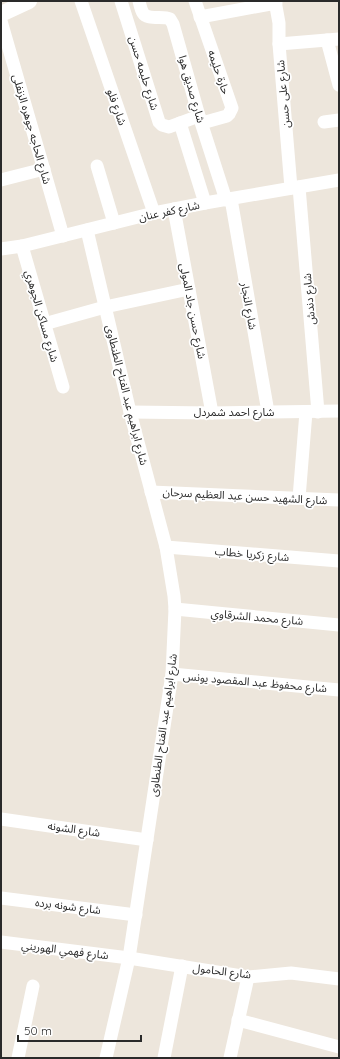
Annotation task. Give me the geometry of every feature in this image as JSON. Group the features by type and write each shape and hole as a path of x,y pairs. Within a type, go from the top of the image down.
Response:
{"street":[{"path":"1,14 29,1"},
{"name":"شارع فلو","path":"81,1 154,213"},
{"name":"شارع حليمه حسن","path":"121,1 159,122 162,125 169,127 200,119"},
{"name":"شارع صديق هوا","path":"139,1 143,14 146,16 166,17 170,19 200,119 228,199"},
{"name":"حارة حليمه","path":"195,1 232,108 227,116 200,119"},
{"path":"200,17 236,6 276,2"},
{"name":"شارع على حسن","path":"276,2 279,23 279,44 295,188"},
{"name":"شارع الحاجه جوهره الزنفلى","path":"1,22 63,236"},
{"path":"279,44 333,39 339,84"},
{"path":"324,122 339,120"},
{"path":"180,123 205,203"},
{"path":"97,166 114,223"},
{"path":"1,180 44,169"},
{"name":"شارع كفر عنان","path":"1,250 154,213 339,180"},
{"name":"شارع دندش","path":"295,188 312,412 299,498"},
{"name":"شارع النجار","path":"228,199 268,412"},
{"name":"شارع حسن جاد المولى","path":"174,209 212,413"},
{"name":"شارع ابراهيم عبد الفتاح الطنطاوى","path":"87,230 130,412 166,547 175,609 172,674 136,915 129,958 106,1058"},
{"name":"شارع مساكن الجوهري","path":"22,246 62,387"},
{"path":"44,324 106,307 189,289"},
{"name":"شارع احمد شمردل","path":"130,412 212,413 339,411"},
{"name":"شارع الشهيد حسن عبد العظيم سرحان","path":"151,492 339,500"},
{"name":"شارع زكريا خطاب","path":"166,547 339,561"},
{"name":"شارع محمد الشرقاوي","path":"175,609 339,625"},
{"name":"شارع محفوظ عبد المقصود يونس","path":"172,674 339,690"},
{"name":"شارع الشونه","path":"1,819 147,840"},
{"name":"شارع شونه برده","path":"1,898 136,915"},
{"name":"شارع فهمي الهوريني","path":"1,942 129,958"},
{"name":"شارع الحامول","path":"129,958 248,977 290,973 339,980"},
{"path":"164,1058 182,966"},
{"path":"230,1058 248,977"},
{"path":"18,1058 33,986"},
{"path":"238,1020 339,1047"}]}
